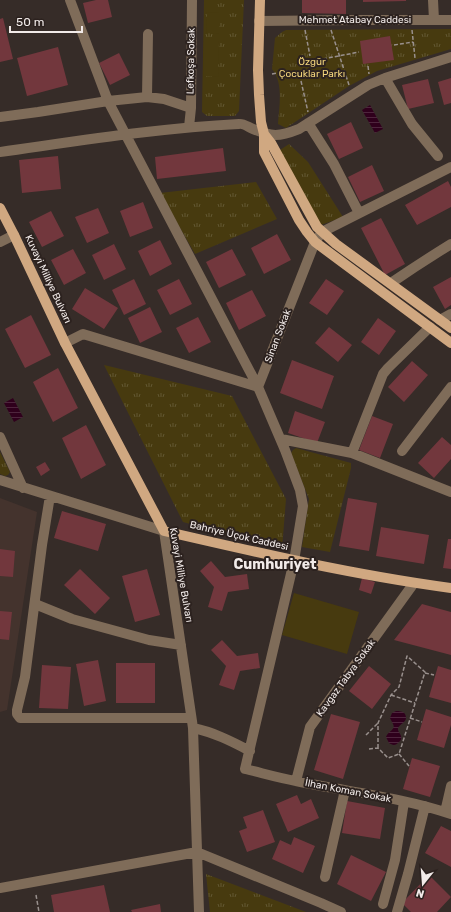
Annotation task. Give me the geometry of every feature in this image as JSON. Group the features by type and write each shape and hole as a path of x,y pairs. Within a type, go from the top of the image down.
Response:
{"main road":[{"path":"260,0 258,70 261,122 264,134 264,152 299,220 315,242 451,343"},
{"path":"264,134 271,143 317,227 336,244 451,328"},
{"name":"Kuvayi Milliye Bulvarı","path":"0,208 65,343 164,531"},
{"name":"Bahriye Üçok Caddesi","path":"164,531 294,561 414,583 451,588"}],"street":[{"path":"70,0 108,101 258,387 300,490 303,506 294,561 250,751 226,738 192,728"},
{"name":"Lefkoşa Sokak","path":"0,117 146,97 164,100 191,108 192,0"},
{"path":"433,0 434,20"},
{"name":"Mehmet Atabay Caddesi","path":"259,20 451,20"},
{"path":"146,97 148,34"},
{"path":"0,152 189,127 241,123 264,134 277,136 299,129 368,85 451,57"},
{"path":"385,78 412,124 438,156"},
{"path":"189,127 191,108"},
{"path":"309,122 334,164 359,213"},
{"name":"Sinan Sokak","path":"258,387 315,242 322,232 451,167"},
{"path":"0,242 14,235"},
{"path":"391,284 451,244"},
{"path":"440,320 451,314"},
{"path":"352,453 383,374 430,327"},
{"path":"65,343 83,334 258,387"},
{"path":"402,451 451,387"},
{"path":"0,437 23,488"},
{"path":"280,439 352,453 451,492"},
{"path":"0,480 164,531"},
{"path":"50,496 42,545 26,677 17,714 20,718 191,718"},
{"name":"Kuvayi Milliye Bulvarı","path":"164,531 192,728 199,912"},
{"name":"Kavgaz Tabya Sokak","path":"296,781 310,727 414,583"},
{"path":"35,604 80,621 149,640 181,645"},
{"name":"İlhan Koman Sokak","path":"250,751 245,769 296,781 425,806 448,813"},
{"path":"448,813 451,786"},
{"path":"325,877 345,790"},
{"path":"383,904 395,860 404,802"},
{"path":"397,912 425,806"},
{"path":"0,889 197,852 321,907 342,912"}],"path":[{"path":"304,20 310,56"},
{"path":"329,20 352,95"},
{"path":"411,20 416,68"},
{"path":"394,46 414,42"},
{"path":"323,59 359,52"},
{"path":"272,74 289,71"},
{"path":"301,81 309,122"},
{"path":"366,735 378,723 391,695 399,687 407,656 425,673 434,675"},
{"path":"399,754 425,673"},
{"path":"391,695 415,703"},
{"path":"410,718 422,722"},
{"path":"378,723 378,748 388,758 399,754"},
{"path":"369,749 378,748"},
{"path":"399,754 409,766"},
{"path":"36,896 39,912"}],"shaded area":[{"path":"370,105 383,129 375,133 362,110"},
{"path":"13,398 23,417 14,422 4,403"},
{"path":"0,498 37,512 7,710 0,712"},
{"path":"401,711 404,713 406,719 398,728 401,739 394,745 389,743 386,737 393,729 394,726 390,718 392,713"}],"green space":[{"path":"204,0 244,0 239,111 235,116 207,116 202,112"},
{"path":"207,12 219,13 219,34 206,33"},
{"path":"229,20 241,20 240,33 229,33"},
{"name":"Özgür Çocuklar Parkı","path":"451,29 451,49 377,71 349,86 286,128 278,124 280,95 278,81 272,69 275,38 282,32 286,30"},
{"path":"204,41 219,41 218,77 203,76"},
{"path":"289,144 308,162 343,217 321,225 280,150"},
{"path":"256,182 277,219 195,254 160,193"},
{"path":"104,365 232,396 286,499 282,549 183,522"},
{"path":"296,448 351,463 330,552 302,547 309,499 291,453"},
{"path":"0,452 10,472 5,476 0,474"},
{"path":"294,593 359,612 347,654 282,635"},
{"path":"206,874 306,912 210,912"}],"building":[{"path":"96,0 108,0 112,17 88,23 83,3"},
{"path":"302,0 346,0 346,14 302,13"},
{"path":"363,0 406,0 406,1 363,2"},
{"path":"3,18 13,59 0,62 0,19"},
{"path":"390,36 394,60 363,64 360,41"},
{"path":"58,47 68,85 27,96 17,58"},
{"path":"119,53 130,75 110,85 99,63"},
{"path":"451,78 451,103 444,105 438,82"},
{"path":"428,79 434,103 408,109 402,85"},
{"path":"351,122 363,148 339,159 327,134"},
{"path":"223,148 226,171 157,179 155,157"},
{"path":"58,156 61,189 22,193 19,160"},
{"path":"372,165 384,191 360,202 348,177"},
{"path":"448,181 451,187 451,207 417,225 405,205"},
{"path":"143,202 153,228 130,237 120,211"},
{"path":"98,208 109,233 87,243 75,217"},
{"path":"51,211 64,236 42,247 29,222"},
{"path":"381,218 405,264 385,275 361,228"},
{"path":"277,234 291,260 264,274 251,248"},
{"path":"160,240 172,264 150,276 138,251"},
{"path":"114,244 126,269 104,280 92,255"},
{"path":"73,249 86,273 64,285 51,260"},
{"path":"232,249 246,275 219,288 206,262"},
{"path":"451,277 451,305 445,309 433,287"},
{"path":"134,279 146,304 124,315 112,290"},
{"path":"179,279 192,304 170,315 157,290"},
{"path":"326,279 344,291 327,315 309,303"},
{"path":"85,288 118,308 104,329 72,309"},
{"path":"252,290 266,316 239,330 226,303"},
{"path":"150,307 162,332 140,343 128,318"},
{"path":"31,315 51,355 25,368 5,329"},
{"path":"198,317 211,342 189,353 176,328"},
{"path":"378,318 396,331 379,355 361,342"},
{"path":"329,327 352,345 338,362 315,343"},
{"path":"292,360 334,376 322,409 280,393"},
{"path":"412,361 428,375 404,402 388,387"},
{"path":"58,368 78,408 53,422 33,382"},
{"path":"295,411 325,422 317,443 288,433"},
{"path":"372,416 393,424 380,458 359,450"},
{"path":"86,425 106,465 81,479 62,438"},
{"path":"442,437 451,445 451,459 434,478 418,463"},
{"path":"45,462 50,470 41,476 36,467"},
{"path":"348,498 377,503 369,551 339,546"},
{"path":"62,511 106,524 98,551 54,538"},
{"path":"381,527 429,535 424,564 376,556"},
{"path":"448,539 451,539 451,569 443,568"},
{"path":"0,549 15,551 13,577 0,576"},
{"path":"211,561 225,577 247,574 249,589 228,592 222,611 208,607 214,587 200,571"},
{"path":"80,569 110,598 95,614 64,585"},
{"path":"147,569 160,615 135,622 122,576"},
{"path":"362,578 375,582 371,594 359,590"},
{"path":"422,604 451,612 451,655 394,640"},
{"path":"0,611 12,612 9,640 0,639"},
{"path":"222,640 237,656 258,653 260,668 240,671 234,690 219,685 226,666 211,650"},
{"path":"98,660 106,701 84,706 76,664"},
{"path":"116,663 155,663 155,703 116,703"},
{"path":"42,665 71,667 68,709 39,708"},
{"path":"369,666 391,684 372,709 349,691"},
{"path":"438,666 451,670 451,703 429,697"},
{"path":"426,709 451,717 451,725 444,748 417,740"},
{"path":"331,714 360,722 343,779 314,770"},
{"path":"412,758 440,766 430,797 403,789"},
{"path":"297,795 301,804 311,799 319,818 288,832 276,804"},
{"path":"347,801 385,808 380,839 342,833"},
{"path":"263,810 275,842 247,852 239,831 247,828 243,817"},
{"path":"441,826 451,831 451,867 425,853"},
{"path":"294,837 315,846 303,873 272,859 280,840 291,845"},
{"path":"351,855 386,872 371,901 337,884"},
{"path":"429,875 451,897 437,912 411,912 402,903"},
{"path":"104,885 110,912 54,912 51,895"},
{"path":"160,904 161,912 132,912 131,910"}],"district":[{"name":"Cumhuriyet","path":"275,564"}]}
